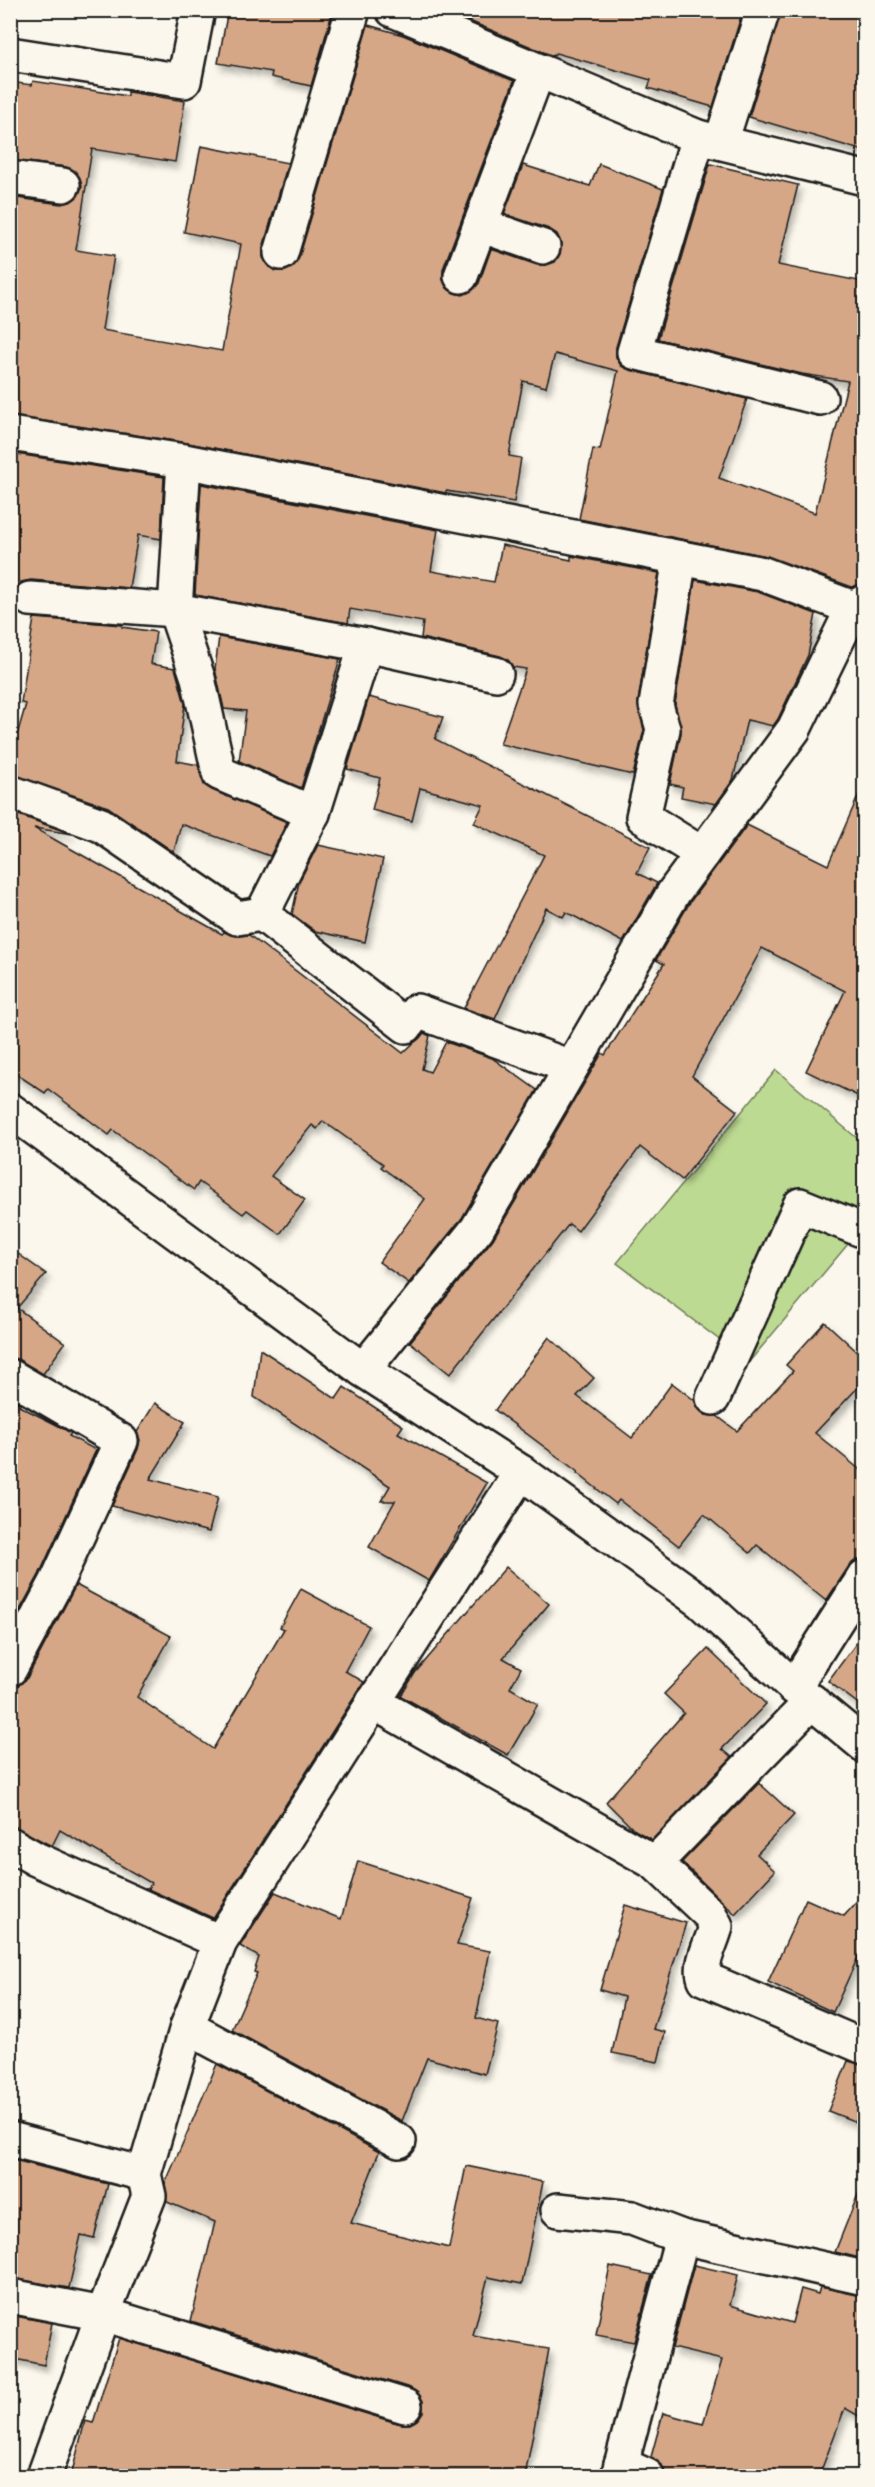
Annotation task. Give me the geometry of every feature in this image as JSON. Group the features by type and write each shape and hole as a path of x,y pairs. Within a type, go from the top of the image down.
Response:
{"street":[{"path":"10,54 184,81 198,10"},
{"path":"281,253 353,10"},
{"path":"393,10 710,140 864,178"},
{"path":"763,10 710,140 634,352 820,398"},
{"path":"461,276 538,71"},
{"path":"10,178 63,185"},
{"path":"480,225 543,247"},
{"path":"10,434 184,461 763,574 859,605 794,729 674,892 477,1229 363,1370"},
{"path":"184,461 175,610 198,678 219,773 312,813"},
{"path":"680,558 656,705 663,729 643,817 702,854"},
{"path":"30,599 175,610 366,645 496,674"},
{"path":"262,914 312,813 366,645"},
{"path":"10,792 101,825 237,918 262,914 406,1026 417,1011 571,1067"},
{"path":"10,1110 363,1370 521,1472 700,1601 803,1694 864,1745"},
{"path":"713,1398 800,1205 864,1232"},
{"path":"10,1376 121,1442 56,1583 10,1669"},
{"path":"44,2476 149,2196 144,2174 187,2027 220,1942 521,1472"},
{"path":"655,1863 803,1694 864,1577"},
{"path":"374,1702 655,1863 710,1915 716,1926 704,1965 705,1979 864,2047"},
{"path":"10,1844 36,1859 220,1942"},
{"path":"187,2027 399,2141"},
{"path":"10,2139 144,2174"},
{"path":"558,2210 632,2218 682,2237 864,2278"},
{"path":"629,2472 682,2237"},
{"path":"10,2296 103,2314 405,2406"}],"green space":[{"path":"776,1070 864,1144 864,1225 749,1362 617,1263"}],"building":[{"path":"228,10 333,10 311,86 271,77 272,72 218,63"},
{"path":"443,10 743,10 713,107 648,88 651,80 556,53 553,56"},
{"path":"781,10 864,10 864,151 749,117"},
{"path":"368,25 403,35 514,81 443,269 443,280 447,288 463,295 473,290 479,283 491,249 537,265 555,262 560,254 561,243 557,234 549,229 504,214 523,165 590,186 599,164 663,189 616,347 616,357 621,366 630,370 747,399 719,478 815,513 848,381 802,374 658,339 710,164 798,185 778,265 864,282 864,583 852,587 767,556 579,519 593,449 600,450 618,371 555,354 546,387 523,381 509,456 521,458 514,502 446,491 446,493 188,443 10,416 10,197 61,204 70,202 78,196 82,187 75,171 66,167 10,160 10,82 32,85 33,81 128,96 128,92 185,101 175,162 92,149 76,250 114,256 102,330 222,351 241,244 184,232 201,146 288,163 263,248 263,257 267,265 275,271 285,271 293,267 299,258"},
{"path":"10,453 164,477 161,539 138,535 129,588 31,580 21,582 14,589 10,588"},
{"path":"201,484 438,530 431,571 494,582 502,545 571,560 571,556 659,573 638,702 644,730 633,775 500,744 526,669 513,667 508,660 500,656 421,638 423,622 350,609 348,623 195,595"},
{"path":"695,580 758,592 816,614 808,655 778,719 773,726 747,720 733,780 716,804 681,797 683,787 670,784 681,733 675,704"},
{"path":"34,618 122,625 122,627 156,632 151,664 175,668 185,704 177,761 198,765 204,785 212,790 287,822 270,856 181,824 174,852 108,807 10,774 10,759 26,704 21,703"},
{"path":"219,637 340,659 301,788 239,761 246,711 224,709 215,669"},
{"path":"369,697 443,717 435,739 650,847 637,873 657,883 623,942 566,912 563,917 546,908 495,1019 464,1008 544,855 474,823 483,805 420,788 412,821 372,810 380,778 347,769"},
{"path":"864,783 864,1099 806,1071 845,991 762,948 692,1076 737,1111 682,1180 640,1147 578,1231 569,1224 450,1374 410,1342 493,1239 602,1053 605,1055 664,964 656,960 690,902 747,825 828,865"},
{"path":"13,813 72,834 34,828 222,934 224,932 239,936 249,935 403,1053 424,1033 430,1036 422,1069 430,1072 446,1042 492,1058 537,1090 462,1218 409,1283 379,1262 425,1199 381,1167 383,1164 323,1121 317,1129 312,1125 271,1176 305,1200 280,1234 247,1210 243,1214 199,1182 194,1190 113,1130 109,1135 48,1089 45,1093 10,1070 10,815"},
{"path":"318,845 383,859 365,942 315,931 292,914 299,882"},
{"path":"10,1248 46,1274 17,1308 65,1343 43,1374 10,1357"},
{"path":"825,1322 864,1358 864,1381 815,1433 864,1473 864,1558 856,1560 849,1566 826,1601 757,1545 750,1553 704,1514 679,1546 619,1500 616,1504 578,1472 495,1410 549,1337 594,1378 577,1396 632,1438 672,1383 694,1400 705,1415 717,1416 737,1431 793,1371 786,1365"},
{"path":"260,1349 336,1399 344,1387 403,1426 398,1433 487,1483 429,1581 369,1547 395,1501 381,1501 390,1486 254,1397"},
{"path":"10,1398 21,1404 19,1406 71,1433 69,1436 96,1450 39,1575 10,1628"},
{"path":"155,1403 185,1422 150,1479 218,1497 209,1532 112,1506 138,1449 140,1440 137,1432"},
{"path":"506,1567 549,1604 503,1658 521,1668 510,1688 538,1704 508,1755 401,1696 415,1673"},
{"path":"76,1585 171,1636 137,1697 213,1749 284,1629 280,1627 301,1589 369,1626 345,1671 364,1682 213,1918 148,1889 151,1883 60,1830 52,1846 10,1825 10,1688 19,1685 27,1678"},
{"path":"864,1633 864,1708 828,1681"},
{"path":"708,1649 766,1704 722,1749 732,1757 652,1840 633,1829 606,1802 684,1713 664,1694"},
{"path":"759,1783 794,1815 757,1854 775,1871 735,1914 682,1862"},
{"path":"358,1861 473,1898 457,1945 490,1951 476,2018 498,2024 485,2074 427,2058 402,2121 232,2030 257,1973 254,1972 259,1957 240,1946 275,1892 341,1919"},
{"path":"864,1894 864,1944 833,2012 768,1982 806,1899 844,1916"},
{"path":"625,1905 686,1923 653,2029 665,2032 658,2062 612,2053 624,1997 600,1990"},
{"path":"848,2061 864,2065 864,2125 828,2111"},
{"path":"217,2064 379,2152 351,2223 449,2248 466,2166 543,2182 522,2284 488,2277 473,2336 549,2349 525,2476 71,2476 85,2421 93,2423 119,2338 400,2424 410,2424 417,2420 423,2412 423,2401 418,2393 410,2388 191,2321 215,2222 167,2202 165,2184"},
{"path":"10,2159 108,2184 94,2238 81,2235 69,2288 10,2278"},
{"path":"864,2182 864,2259 835,2252"},
{"path":"694,2265 738,2275 730,2305 792,2323 801,2289 818,2294 820,2287 864,2296 864,2419 845,2408 819,2476 665,2476 662,2465 651,2457 663,2413 703,2424 722,2360 672,2348"},
{"path":"610,2266 652,2275 634,2342 596,2335"},
{"path":"10,2315 52,2323 44,2365 10,2358"}]}
